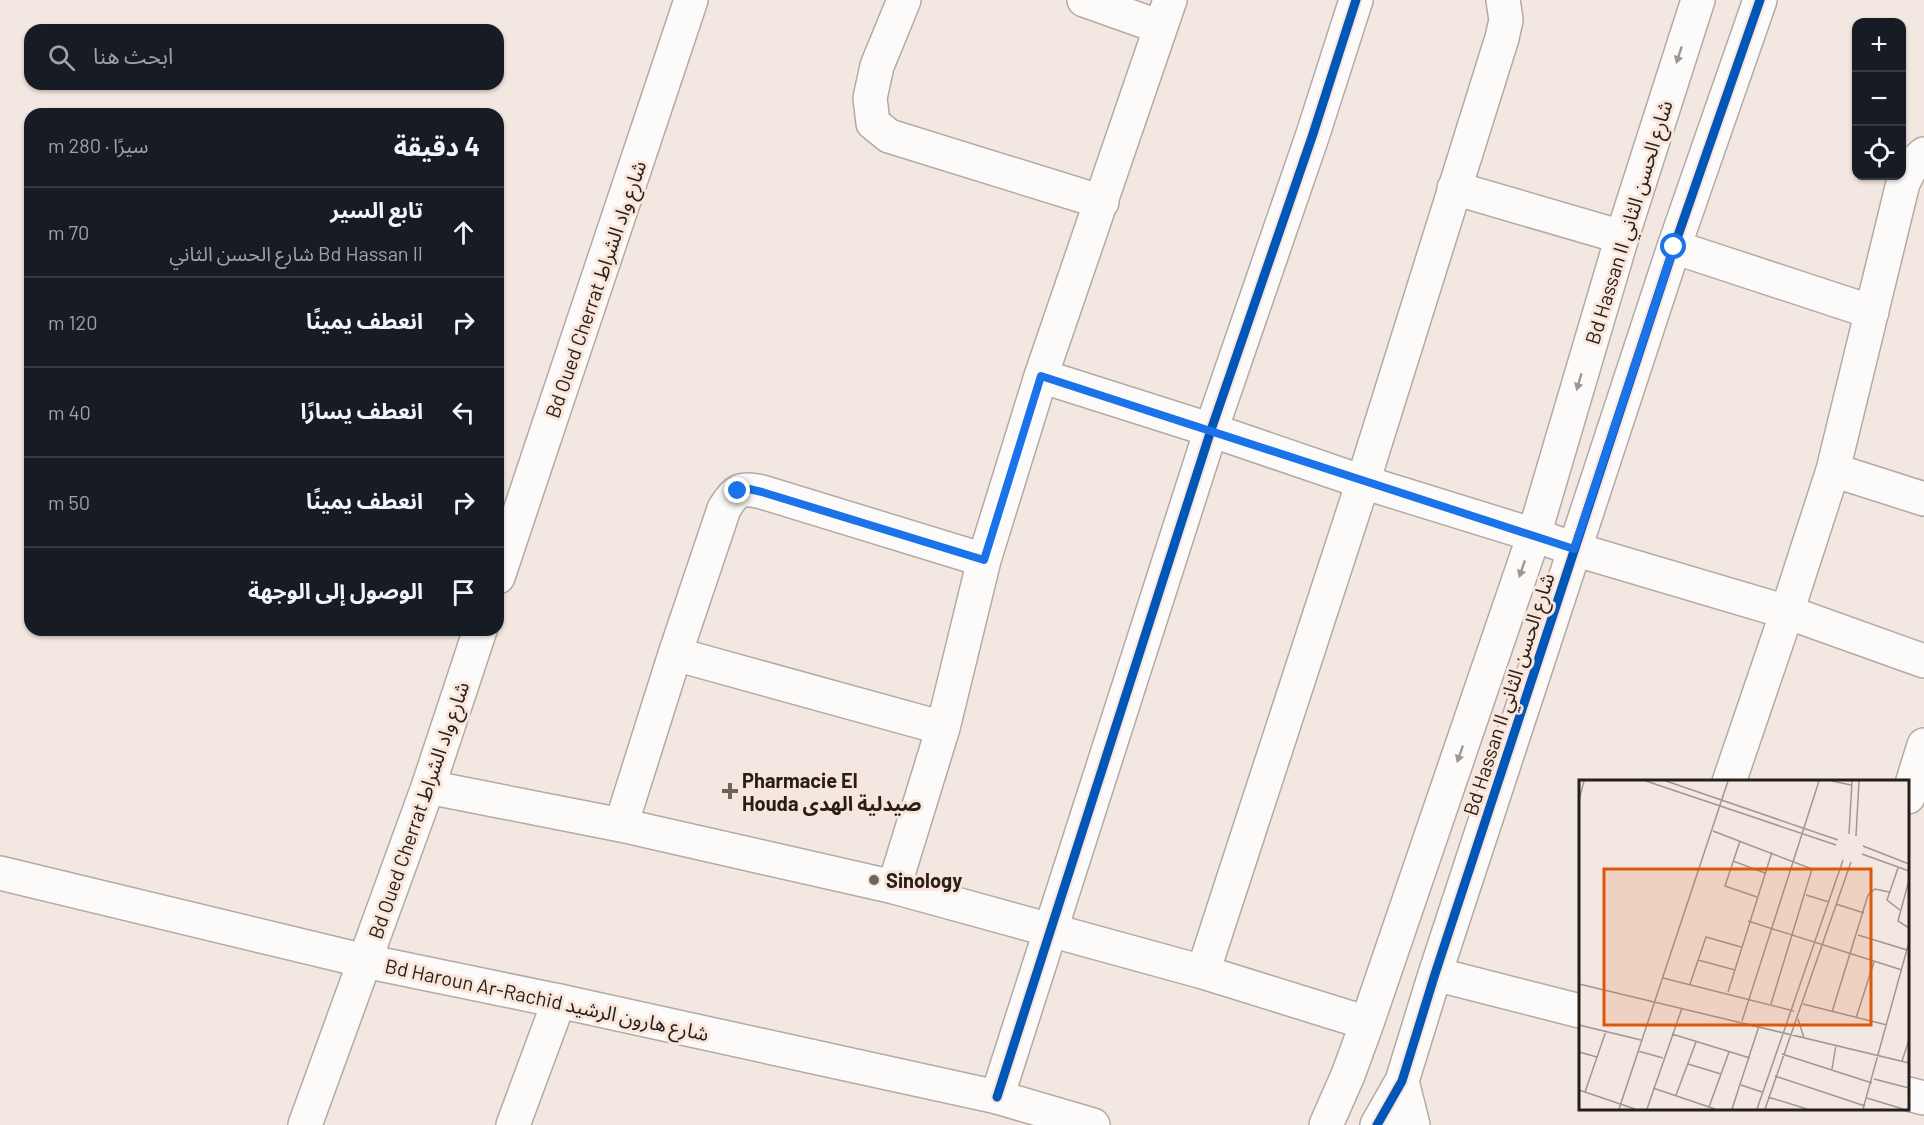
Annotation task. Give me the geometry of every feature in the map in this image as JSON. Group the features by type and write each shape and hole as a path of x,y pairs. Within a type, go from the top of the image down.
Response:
{"street":[{"name":"Bd Oued Cherrat شارع واد الشراط","path":"504,559 690,0"},
{"path":"904,0 877,66 870,98 873,123 889,136 1102,202"},
{"path":"894,887 943,728 984,560 1041,376 1165,14 1084,0"},
{"path":"997,1097 1211,430 1313,134 1356,0"},
{"path":"1203,972 1363,482 1502,38 1506,20 1503,0"},
{"name":"Bd Hassan II شارع الحسن الثاني","path":"1326,1125 1367,1023 1534,535 1622,237 1698,0"},
{"name":"Bd Hassan II شارع الحسن الثاني","path":"1377,1125 1402,1081 1435,974 1674,247 1760,0"},
{"path":"1730,780 1833,470 1903,183 1912,165 1924,154"},
{"path":"1455,188 1622,237"},
{"path":"1674,247 1872,312"},
{"path":"1041,376 1574,549 1787,612 1924,661"},
{"path":"1833,470 1924,499"},
{"path":"621,825 724,509 730,498 738,491 749,489 762,492 984,560"},
{"name":"Bd Oued Cherrat شارع واد الشراط","path":"305,1125 428,787 478,636"},
{"path":"675,654 943,728"},
{"path":"1909,794 1924,745"},
{"path":"428,787 621,825 894,887 1203,972 1367,1023"},
{"name":"Bd Haroun Ar-Rachid شارع هارون الرشيد","path":"0,873 365,961 997,1097 1093,1125"},
{"path":"1435,974 1579,1010"},
{"path":"513,1125 559,1001"},
{"path":"1402,1081 1413,1125"},
{"path":"1909,1094 1924,1098"}],"cycle path":[{"path":"997,1097 1211,430 1313,134 1356,0"},
{"path":"1377,1125 1402,1081 1435,974 1674,247 1760,0"}],"place":[{"name":"Pharmacie El Houda صيدلية الهدى","path":"730,791"},
{"name":"Sinology","path":"874,880"}],"route":[{"path":"738,491 749,489 762,492 984,560 1041,376 1574,549 1674,247"}]}
